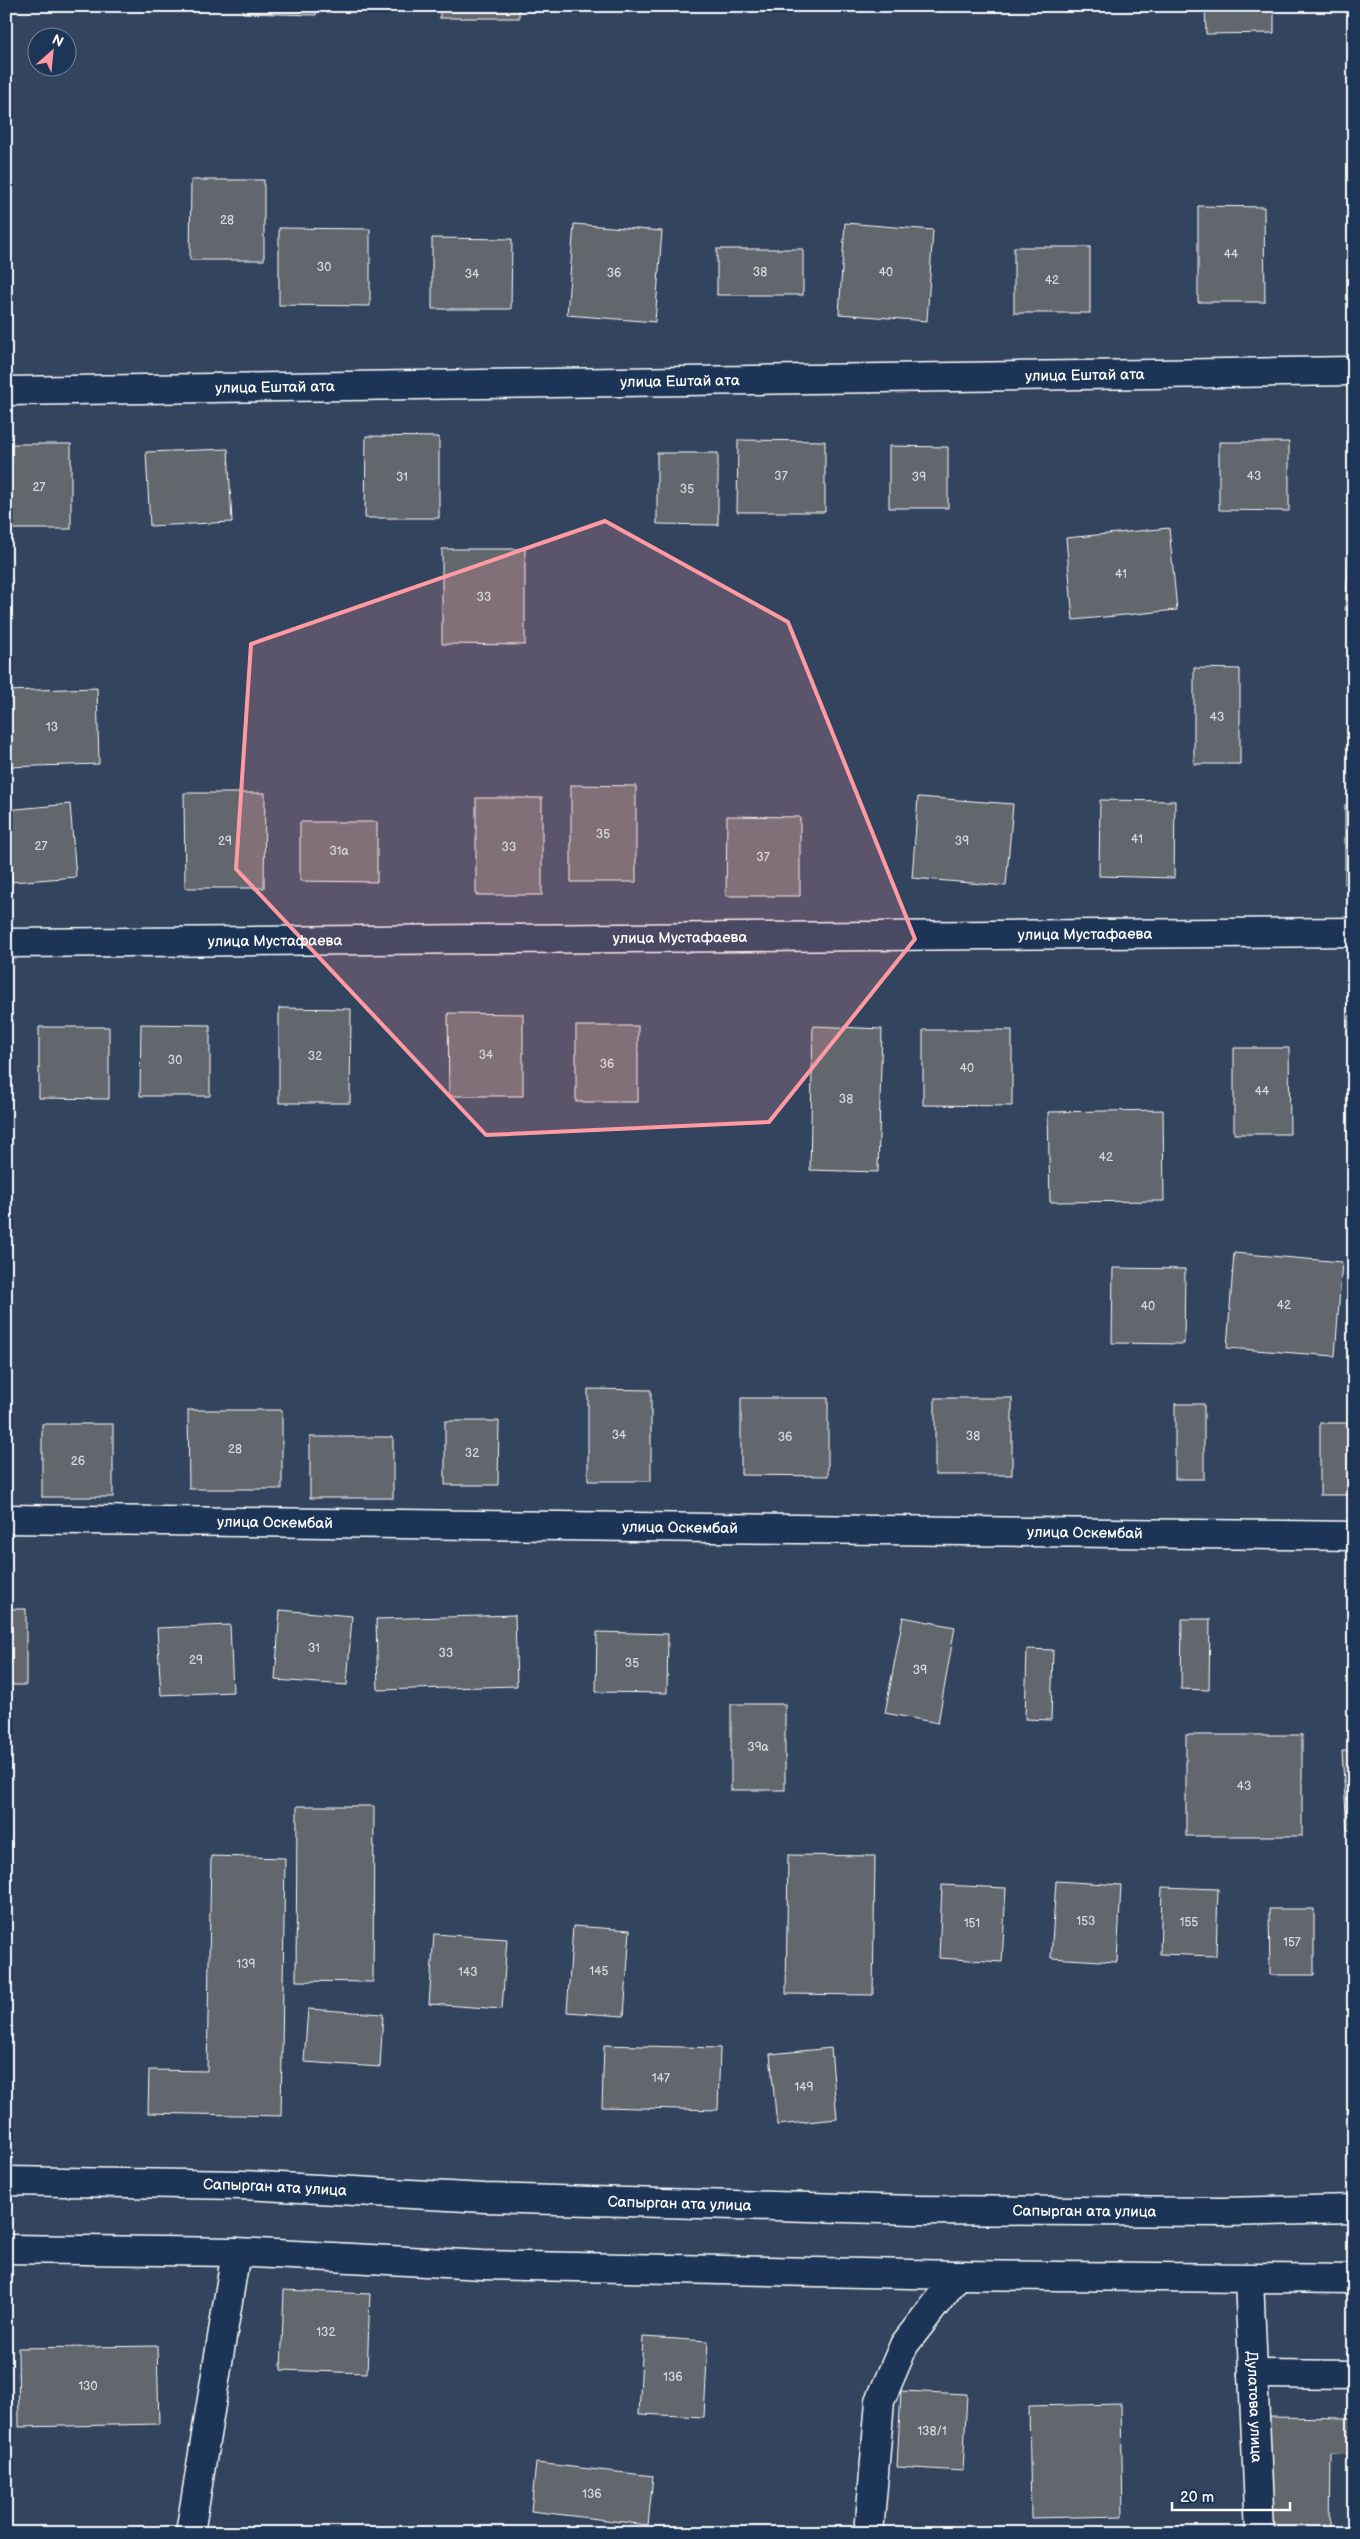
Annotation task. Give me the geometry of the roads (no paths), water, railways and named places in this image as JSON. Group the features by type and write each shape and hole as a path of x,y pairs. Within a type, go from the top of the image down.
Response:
{"street":[{"name":"улица Ештай ата","path":"6,391 1354,371"},
{"name":"улица Мустафаева","path":"6,943 1354,932"},
{"name":"улица Оскембай","path":"6,1519 1354,1536"},
{"name":"Сапырган ата улица","path":"6,2181 242,2185 485,2198 915,2210 1221,2212 1354,2209"},
{"path":"6,2250 236,2252 483,2265 958,2275 1354,2279"},
{"path":"190,2533 236,2252"},
{"path":"869,2533 880,2401 904,2345 958,2275"},
{"name":"Дулатова улица","path":"1248,2279 1260,2533"},
{"path":"1253,2374 1354,2375"}]}
